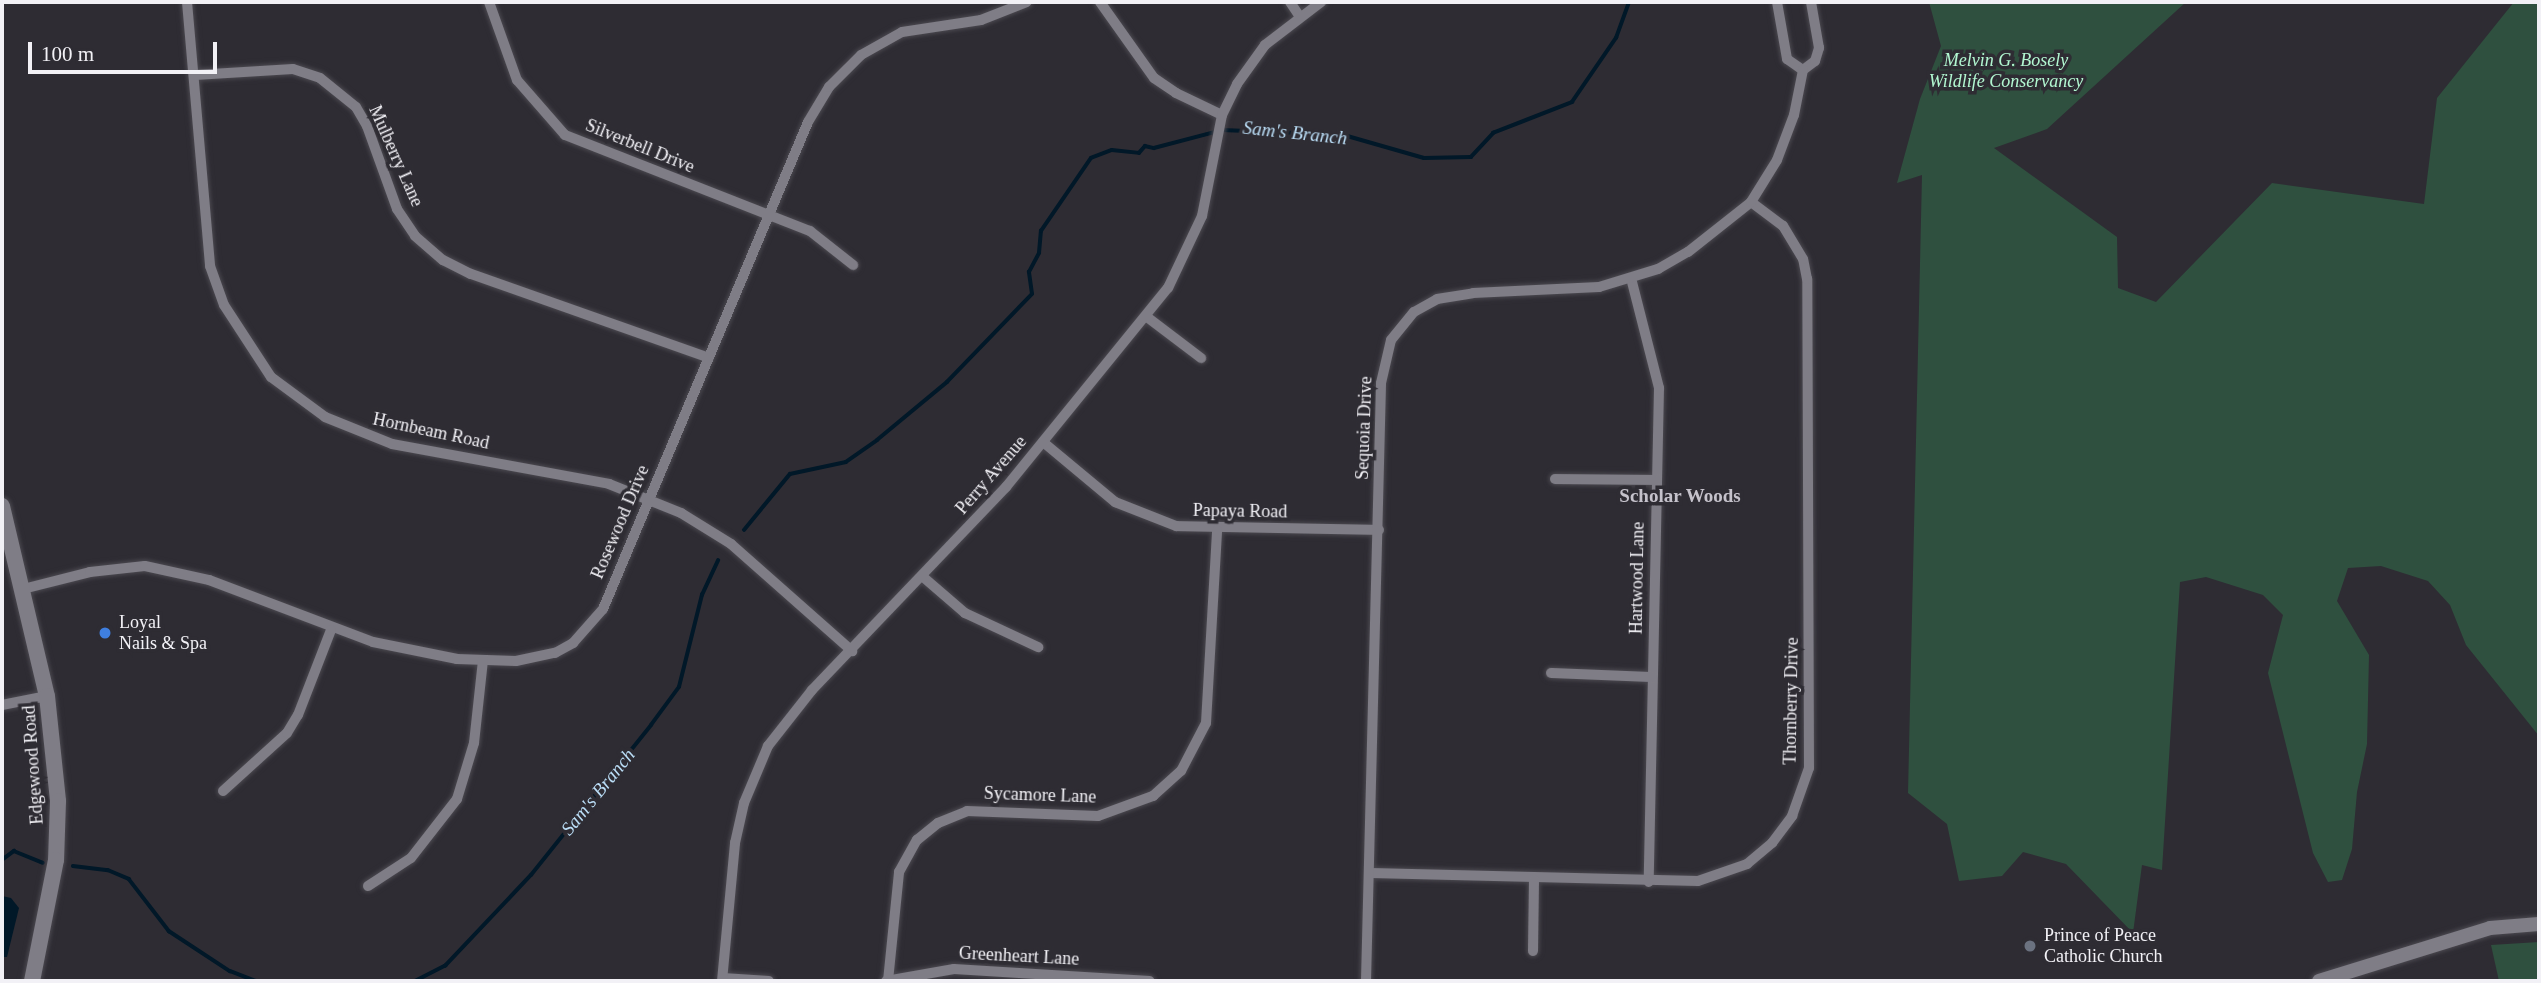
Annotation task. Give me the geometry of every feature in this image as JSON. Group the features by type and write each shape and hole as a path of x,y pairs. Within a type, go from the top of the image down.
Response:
{"main road":[{"name":"Edgewood Road","path":"2,506 47,696 58,801 57,860 32,981"}],"street":[{"name":"Hornbeam Road","path":"187,2 210,266 224,305 271,377 325,417 392,444 609,484 681,513 731,544 852,651"},
{"name":"Silverbell Drive","path":"489,2 517,80 565,135 770,215 831,243 853,265"},
{"name":"Rosewood Drive","path":"23,589 115,568 145,566 209,580 331,630 434,655 483,660 539,658 573,643 603,609 816,106 844,69 902,32 981,20 1027,2"},
{"path":"1100,2 1154,78 1175,93 1222,114"},
{"path":"1290,2 1300,17"},
{"name":"Perry Avenue","path":"723,979 735,843 757,768 783,724 1043,442 1147,317 1168,288 1193,240 1222,114 1265,45 1321,2"},
{"path":"1777,2 1787,59 1803,70"},
{"name":"Sequoia Drive","path":"1366,981 1385,356 1391,340 1414,312 1451,296 1563,292 1632,278 1688,252 1751,202 1786,139 1803,70 1815,61 1819,48 1811,2"},
{"name":"Mulberry Lane","path":"195,75 293,69 320,78 356,107 367,126 397,209 415,236 443,260 471,274 709,358"},
{"name":"Thornberry Drive","path":"1371,873 1534,880 1706,880 1747,864 1787,823 1809,768 1807,279 1802,259 1783,226 1751,202"},
{"name":"Hartwood Lane","path":"1632,278 1658,377 1649,882"},
{"path":"1147,317 1201,358"},
{"name":"Papaya Road","path":"1043,442 1090,484 1140,515 1176,526 1217,530 1379,530"},
{"path":"1555,479 1656,480"},
{"name":"Sycamore Lane","path":"887,981 899,872 917,840 938,823 976,810 1098,816 1153,796 1181,771 1206,723 1217,530"},
{"path":"922,576 965,613 1038,647"},
{"path":"223,791 277,746 298,715 331,630"},
{"path":"368,886 411,858 457,799 474,743 483,660"},
{"path":"1550,673 1652,677"},
{"path":"2,705 47,696"},
{"path":"1533,951 1534,880"},
{"path":"2319,981 2490,928 2539,924"},
{"name":"Greenheart Lane","path":"887,981 954,969 1150,981"},
{"path":"723,979 769,981"}],"green space":[{"name":"Melvin G. Bosely Wildlife Conservancy","path":"1929,2 2186,2 2047,129 1994,148 2117,237 2118,288 2156,302 2272,183 2424,204 2437,98 2514,2 2539,2 2539,736 2466,645 2450,605 2428,581 2381,566 2348,568 2337,601 2369,655 2367,744 2357,792 2352,849 2342,880 2328,882 2313,853 2268,673 2283,615 2263,595 2206,577 2180,582 2162,870 2142,865 2133,933 2066,864 2023,852 2002,876 1959,881 1947,824 1908,793 1922,175 1897,183 1920,99 1941,46"},
{"path":"2539,942 2539,981 2499,981 2491,945"}],"water":[{"path":"2,896 11,898 19,908 7,957 2,957"}],"waterway":[{"name":"Sam's Branch","path":"1222,130 1344,135 1424,158 1471,157 1493,133 1572,102 1616,38 1629,2"},
{"name":"Sam's Branch","path":"744,530 790,474 846,462 877,440 947,382 1032,294 1029,272 1039,253 1041,231 1091,158 1112,150 1139,153 1145,146 1154,148 1215,132"},
{"name":"Sam's Branch","path":"415,981 445,966 531,875 679,687 702,595 718,561"},
{"name":"Sam's Branch","path":"2,860 14,851 43,863"},
{"name":"Sam's Branch","path":"73,866 108,870 129,879 169,931 230,971 256,981"}],"place":[{"name":"Loyal Nails & Spa","path":"105,633"},
{"name":"Prince of Peace Catholic Church","path":"2030,946"}],"district":[{"name":"Scholar Woods","path":"1680,496"}]}
